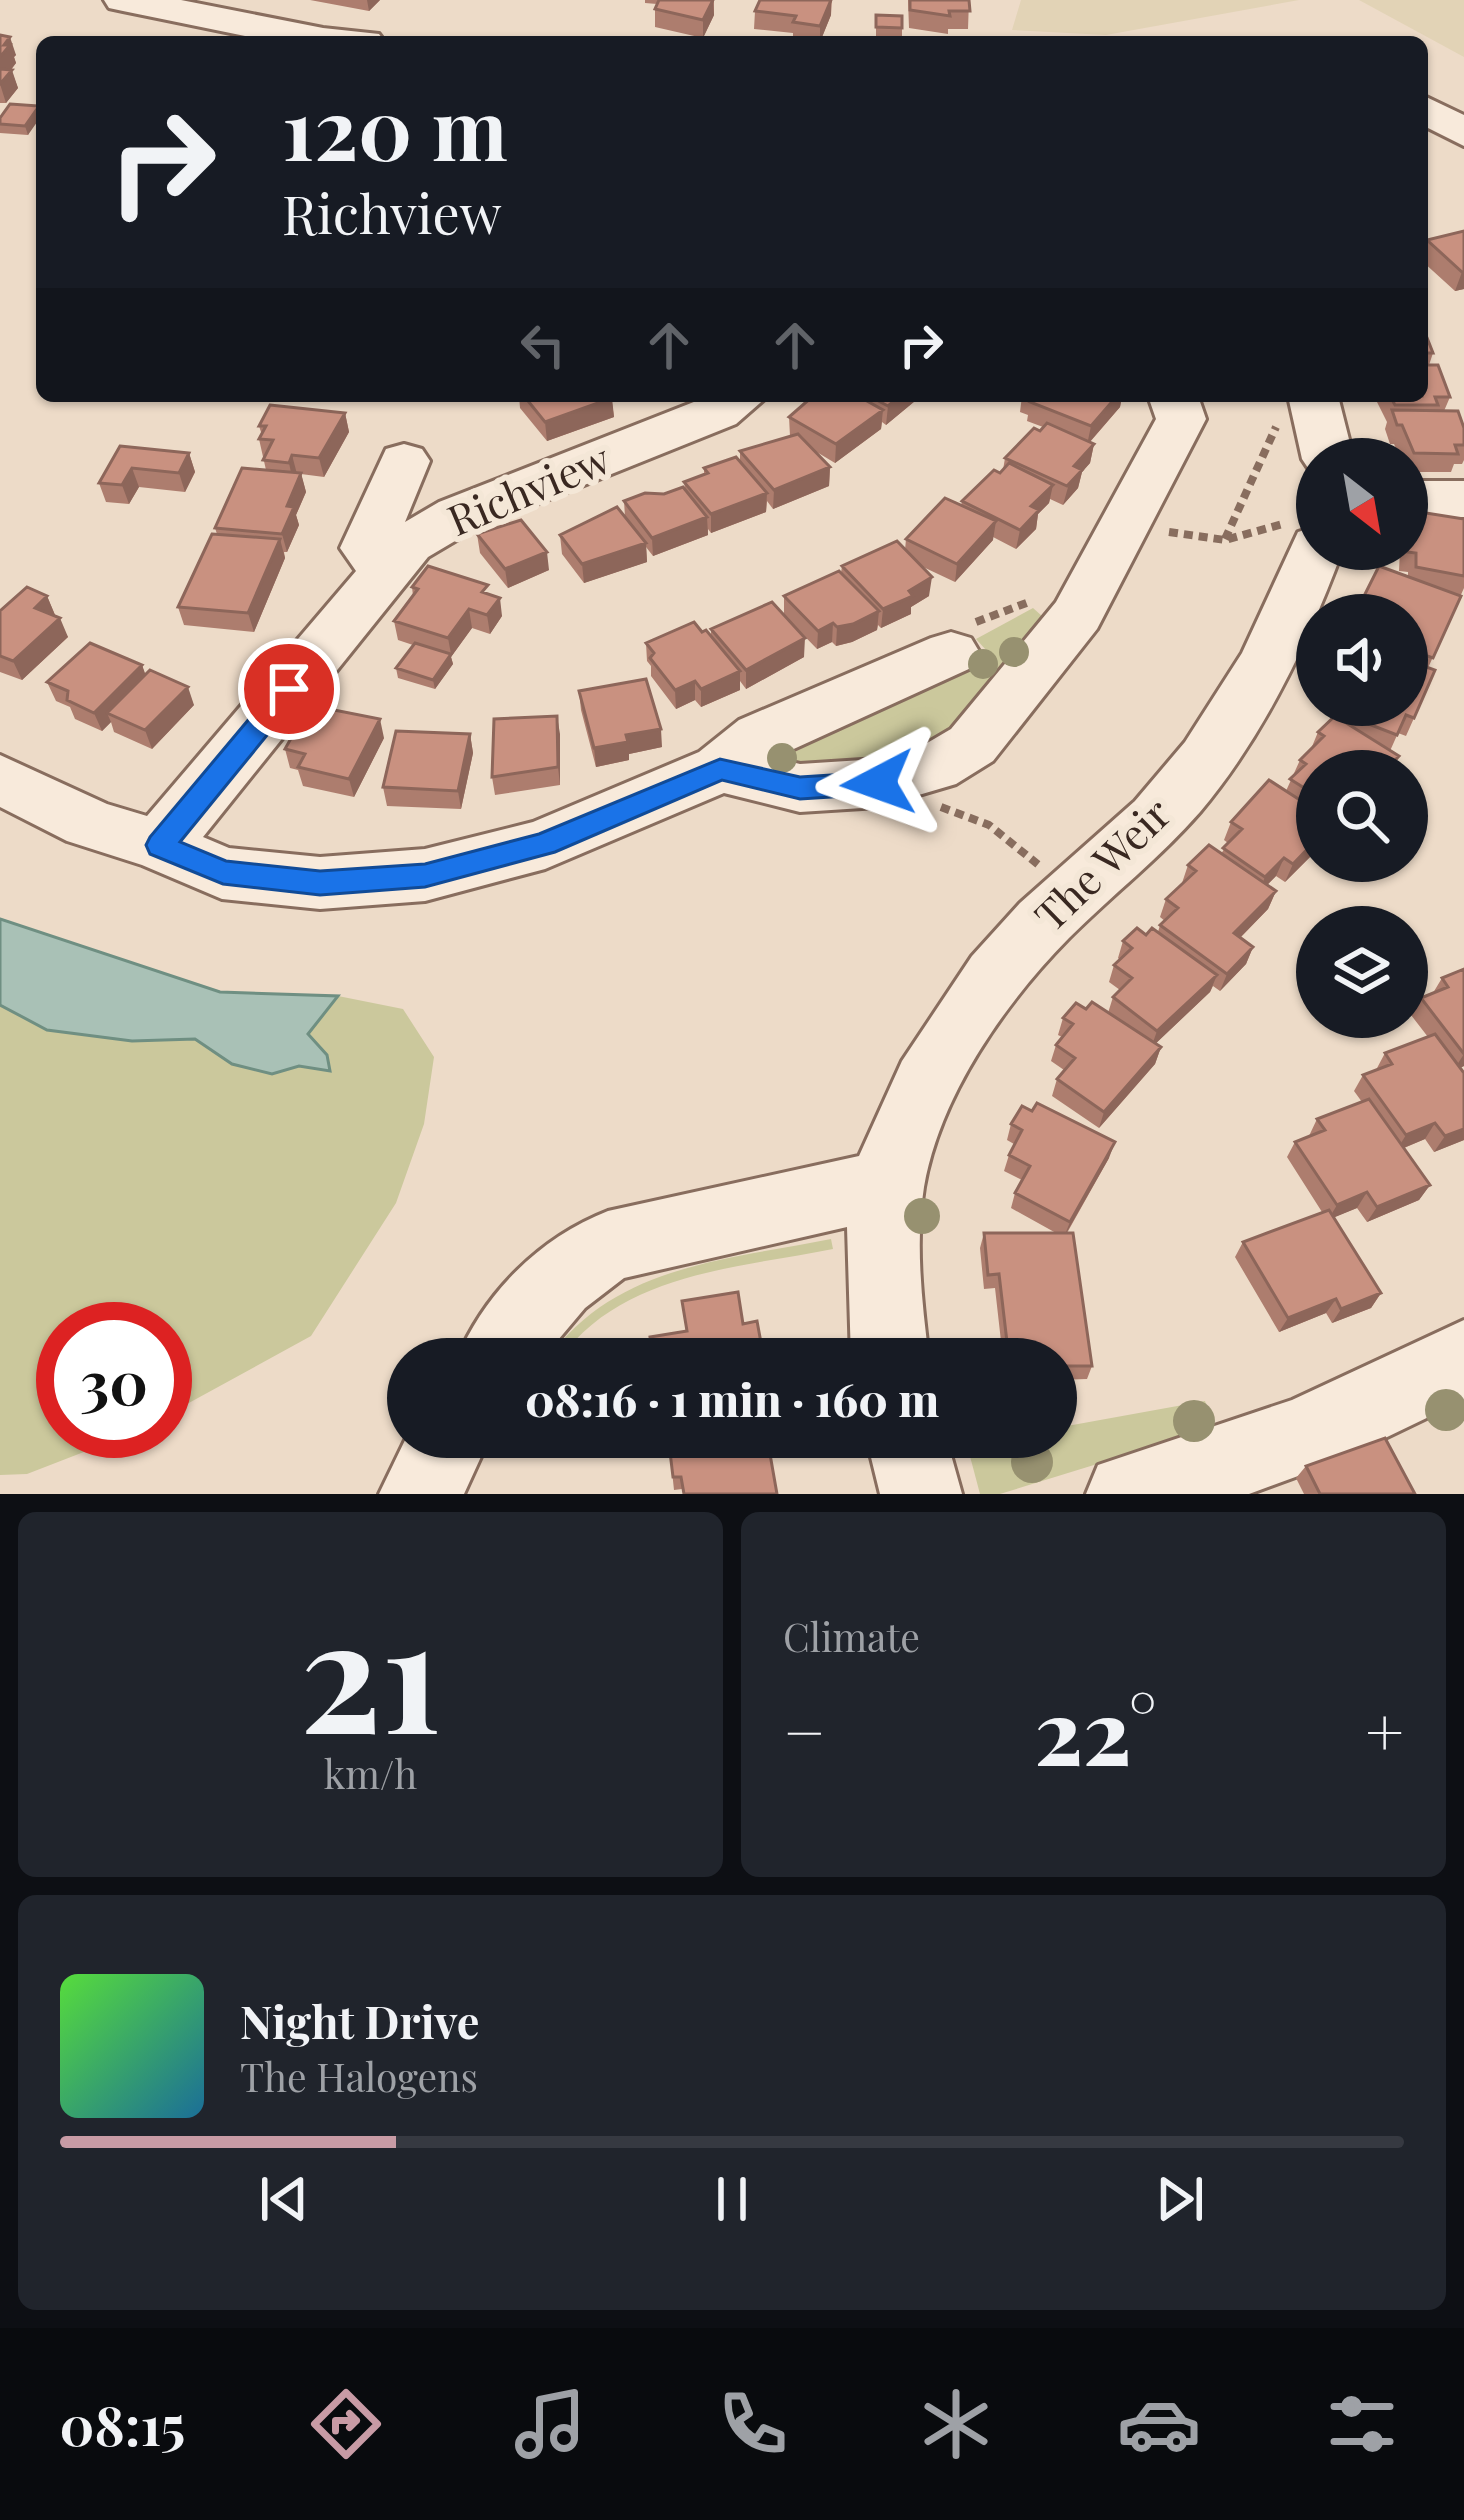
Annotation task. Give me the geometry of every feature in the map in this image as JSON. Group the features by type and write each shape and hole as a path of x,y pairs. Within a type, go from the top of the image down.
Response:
{"street":[{"path":"123,0 302,36"},
{"path":"1428,111 1464,133"},
{"name":"Richview","path":"160,845 409,544 458,515 718,413 734,402"},
{"path":"1296,409 1315,438"},
{"path":"720,769 800,788 878,783 935,767 972,745 1084,603 1189,413"},
{"path":"385,568 367,548 404,461"},
{"path":"1428,499 1464,499"},
{"name":"The Weir","path":"888,1338 882,1288 888,1184 927,1088 970,1008 1042,923 1158,818 1213,747 1285,625 1296,566"},
{"path":"0,779 89,824 160,845 223,873 320,883 425,875 545,844 720,769 760,736 951,653"},
{"path":"510,1338 529,1309 577,1264 608,1246 888,1184"},
{"path":"1127,1494 1303,1436 1464,1359"},
{"path":"421,1494 439,1458"},
{"path":"912,1458 921,1494"}],"path":[{"path":"1225,541 1296,409"},
{"path":"1153,533 1198,533 1225,541 1296,535"},
{"path":"951,653 948,632 1038,598 1084,603"},
{"path":"989,825 1002,839"}],"shaded area":[{"path":"1021,0 1299,0 1106,35 1012,30"},
{"path":"1359,0 1464,0 1464,57"},
{"path":"1033,608 1052,625 935,753 831,772 774,761 812,733 986,650 976,639"},
{"path":"0,919 220,992 338,996 403,1009 434,1057 424,1124 396,1203 311,1336 192,1401 192,1302 36,1302 36,1458 68,1458 27,1474 0,1475"},
{"path":"0,919 220,992 338,996 308,1034 327,1055 330,1071 299,1066 272,1074 232,1064 195,1039 132,1041 47,1030 0,1005"},
{"path":"831,1239 833,1249 721,1269 648,1291 615,1308 578,1338 566,1338 605,1304 639,1285 713,1261"},
{"path":"1205,1401 1214,1428 1000,1494 980,1494 970,1458 1077,1458 1077,1424"}],"building":[{"path":"659,0 713,0 703,20 655,9"},
{"path":"760,0 831,0 820,26 793,22 796,16 755,11"},
{"path":"910,0 969,0 970,11 949,11 950,16 910,10"},
{"path":"876,15 902,16 902,28 876,27"},
{"path":"0,35 10,37 4,45 10,45 0,57"},
{"path":"10,104 36,106 25,126 0,124"},
{"path":"1464,231 1464,272 1462,272 1428,240"},
{"path":"1428,365 1438,365 1450,397 1435,397 1438,405 1395,405 1428,402"},
{"path":"529,402 601,402 545,422"},
{"path":"806,402 869,402 883,410 836,444 789,417"},
{"path":"1030,402 1112,402 1091,426"},
{"path":"270,405 345,413 319,458 292,455 289,463 263,460 273,440 259,439 266,426 259,426"},
{"path":"1392,410 1458,411 1464,445 1455,445 1458,454 1428,453 1428,438 1408,438 1402,425 1397,425"},
{"path":"1047,423 1094,444 1074,466 1082,470 1067,486 1005,458 1034,428 1040,431"},
{"path":"798,434 830,467 774,490 740,451"},
{"path":"120,446 189,453 179,473 132,468 122,485 99,483"},
{"path":"736,457 767,493 711,514 684,482 708,473 704,468"},
{"path":"1009,463 1053,485 1031,506 1039,510 1020,530 962,501 994,470 1000,473"},
{"path":"242,468 301,473 282,534 215,528"},
{"path":"683,487 707,517 652,538 624,501 645,493 664,494"},
{"path":"945,498 996,521 957,564 906,539"},
{"path":"617,507 646,543 582,564 560,535"},
{"path":"1428,513 1464,519 1464,576 1428,569"},
{"path":"521,520 547,552 505,569 477,534"},
{"path":"212,534 280,539 248,613 178,607"},
{"path":"897,541 932,577 909,591 913,596 883,609 842,566"},
{"path":"428,566 488,585 482,592 500,598 487,615 469,609 448,638 394,621"},
{"path":"1377,570 1390,570 1461,596 1433,658 1428,656 1428,594 1365,594"},
{"path":"839,571 879,611 853,624 837,627 833,623 818,631 784,596"},
{"path":"27,587 47,596 35,608 60,618 13,661 0,656 0,611"},
{"path":"772,602 805,638 746,670 711,629"},
{"path":"694,622 740,671 701,689 695,681 675,690 650,658 654,653 646,643"},
{"path":"90,643 142,665 94,713 67,700 68,691 47,682"},
{"path":"415,643 451,654 433,680 396,668"},
{"path":"150,670 188,687 145,730 107,713"},
{"path":"646,679 661,729 626,735 628,742 594,748 579,691"},
{"path":"329,709 380,719 349,779 298,767 305,754 285,749 307,710 326,714"},
{"path":"557,716 558,767 492,777 494,719"},
{"path":"1324,726 1351,726 1389,750 1310,750 1324,736 1318,732"},
{"path":"1374,726 1401,726 1397,735"},
{"path":"396,731 470,734 458,791 383,787"},
{"path":"1269,780 1296,797 1296,861 1293,864 1284,858 1265,877 1223,848 1242,829 1231,822"},
{"path":"1209,845 1276,891 1234,933 1253,947 1227,974 1160,925 1178,908 1166,899 1196,871 1188,865"},
{"path":"1137,928 1146,935 1152,928 1217,975 1157,1031 1113,997 1132,978 1114,965 1132,948 1123,941"},
{"path":"1464,969 1464,1054 1428,1007 1428,995 1448,987 1442,978"},
{"path":"1092,1002 1161,1047 1104,1112 1057,1079 1075,1058 1056,1045 1073,1024 1063,1018 1076,1003 1086,1009"},
{"path":"1435,1034 1464,1073 1464,1129 1445,1136 1435,1123 1406,1135 1363,1075 1392,1064 1385,1053"},
{"path":"1369,1099 1430,1185 1377,1207 1367,1192 1337,1205 1295,1142 1325,1130 1317,1119"},
{"path":"1037,1103 1115,1142 1070,1222 1015,1193 1030,1166 1009,1155 1022,1130 1011,1124 1022,1106 1032,1111"},
{"path":"1329,1210 1381,1293 1341,1309 1336,1299 1288,1318 1243,1242"},
{"path":"984,1233 1073,1233 1092,1366 1077,1366 1077,1338 1007,1338 999,1274 988,1275"},
{"path":"738,1292 743,1324 757,1321 760,1338 650,1338 687,1331 682,1301"},
{"path":"1385,1438 1415,1494 1320,1494 1306,1466"},
{"path":"671,1458 771,1458 777,1494 684,1494 681,1477 673,1477"}],"route":[{"path":"289,689 160,845 223,873 320,883 425,875 545,844 720,769 800,788 878,783"}]}
